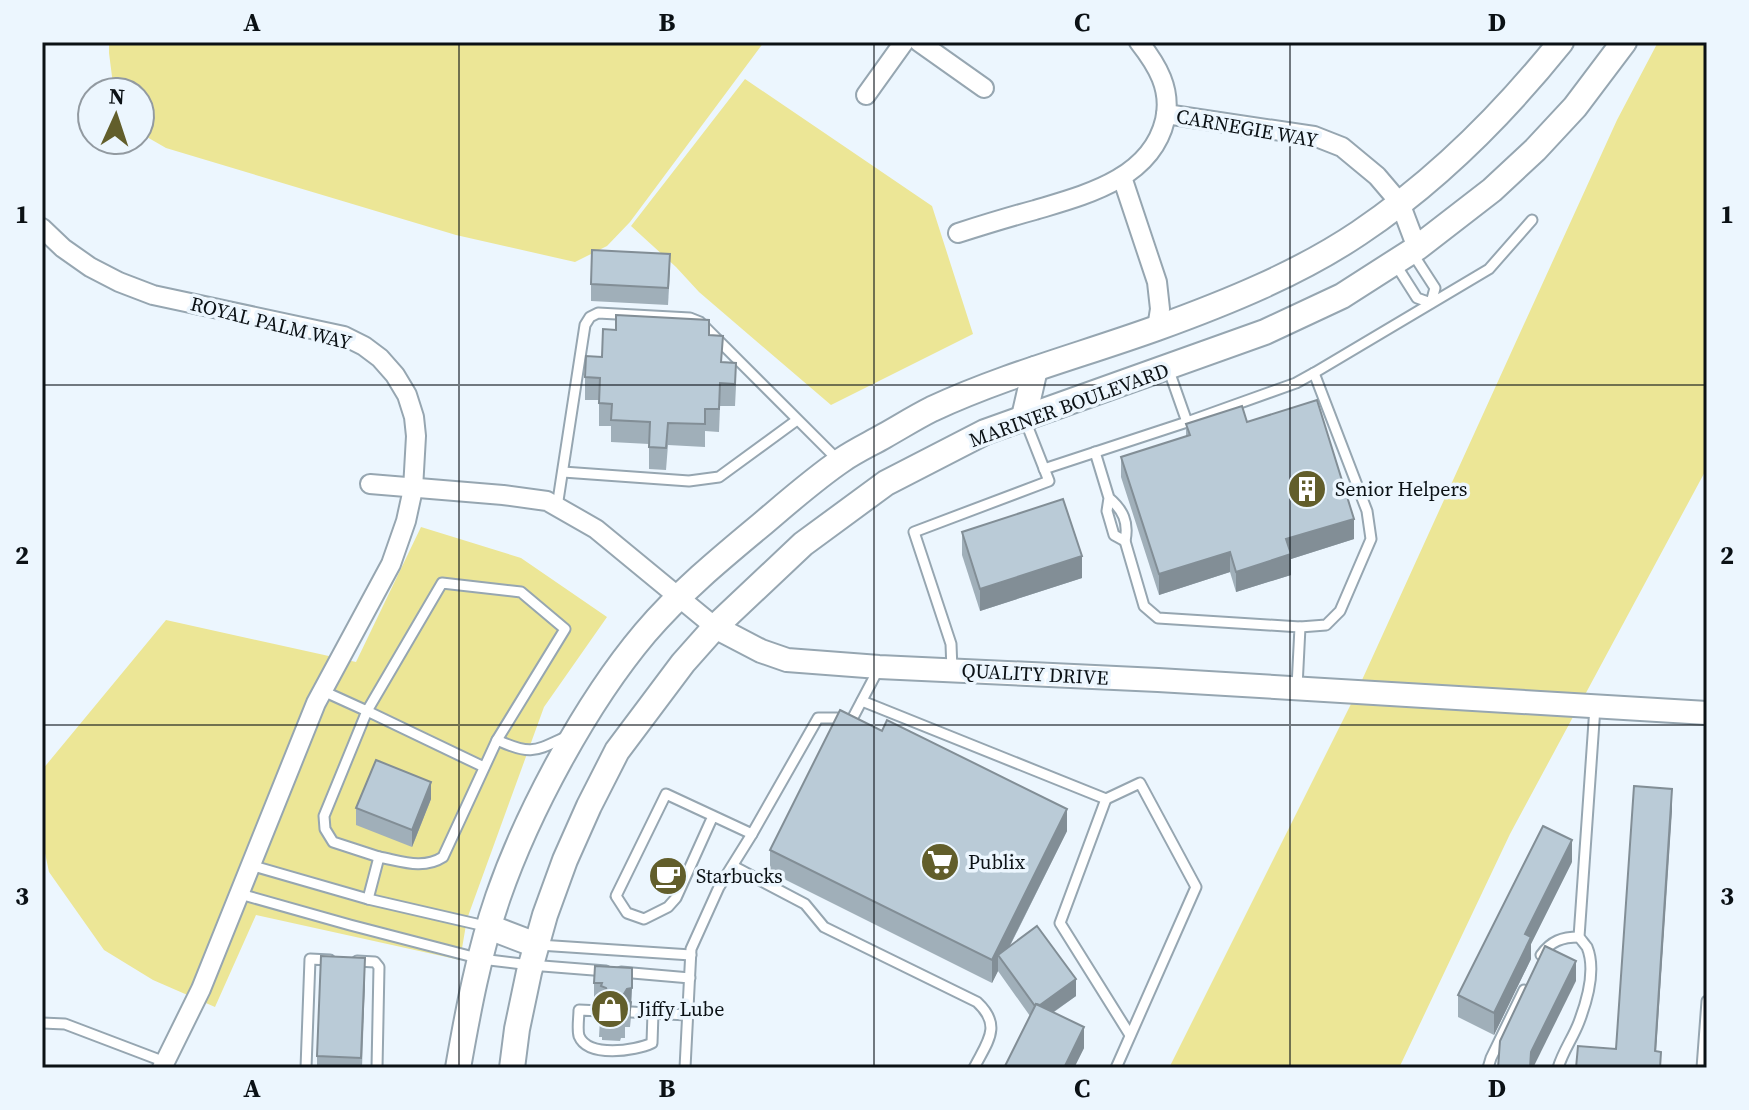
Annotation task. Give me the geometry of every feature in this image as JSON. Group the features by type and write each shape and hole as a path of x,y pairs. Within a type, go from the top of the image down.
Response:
{"main road":[{"path":"458,1068 489,927 522,839 577,732 609,681 644,634 679,597 717,562 840,462 929,411 974,391 1157,328 1243,294 1310,262 1356,235 1400,203 1499,114 1561,42"},
{"name":"MARINER BOULEVARD","path":"512,1068 517,1029 545,915 565,860 617,751 683,663 715,627 803,544 886,483 985,432 1265,332 1342,296 1408,254 1492,190 1575,107 1624,42"},
{"path":"1024,417 1035,369"},
{"path":"489,927 533,955"}],"street":[{"path":"866,95 904,42"},
{"path":"919,42 984,88"},
{"path":"958,233 1067,201 1105,186 1145,159 1161,137 1166,114 1165,87 1156,64 1139,42"},
{"name":"CARNEGIE WAY","path":"1166,114 1314,136 1342,147 1377,176 1400,203 1408,254"},
{"path":"1122,177 1157,282 1160,309 1157,328"},
{"name":"ROYAL PALM WAY","path":"42,228 90,267 130,287 153,295 344,336 364,346 395,375 407,395 414,417 413,489 391,564 316,703 169,1066"},
{"path":"370,484 413,489"},
{"name":"QUALITY DRIVE","path":"413,489 547,501 596,529 715,627 761,651 787,660 1707,713"}],"lane":[{"path":"1044,469 1296,383 1489,269 1532,220"},
{"path":"1408,254 1417,298 1431,303"},
{"path":"1408,254 1435,288 1431,303"},
{"path":"557,507 585,325 590,317 598,313 690,318 700,322 840,462"},
{"path":"1168,368 1187,422"},
{"path":"1095,452 1109,498 1107,511 1114,535 1125,541 1144,606 1158,618 1300,627 1326,625 1340,611 1371,539 1367,511 1314,373"},
{"path":"952,670 951,644 914,532 1049,481 1024,417"},
{"path":"563,472 689,481 719,477 797,420"},
{"path":"442,583 521,592 565,629 497,740 443,857 434,863 423,865 379,857 333,842 325,829 324,816 367,711 442,583"},
{"path":"1297,689 1300,627"},
{"path":"685,1068 691,949 705,917 818,718 837,718 849,725 879,667"},
{"path":"323,691 484,767"},
{"path":"862,701 1106,799"},
{"path":"1558,1068 1578,1024 1587,995 1590,966 1587,946 1579,937 1595,707"},
{"path":"497,740 515,748 536,751 577,732"},
{"path":"1116,1068 1196,887 1140,783 1106,799 1060,923 1130,1035"},
{"path":"713,816 676,898 668,907 644,919 627,913 616,896 666,794 752,834"},
{"path":"368,899 379,857"},
{"path":"250,865 368,899 489,927"},
{"path":"733,866 805,904 824,927 977,1002 988,1013 992,1027 974,1068"},
{"path":"240,894 481,959 533,955 691,955"},
{"path":"1536,965 1543,952 1555,941 1579,937"},
{"path":"533,955 690,978"},
{"path":"306,1068 310,959 336,960"},
{"path":"349,961 375,962 379,967 377,1068"},
{"path":"1488,1068 1529,979"},
{"path":"1702,1068 1707,1001"},
{"path":"601,1011 579,1010 578,1034 592,1049 629,1051 652,1043 653,1013"},
{"path":"631,1012 687,1015"},
{"path":"42,1023 65,1024 169,1066"}],"shaded area":[{"path":"109,42 764,42 630,222 607,246 575,262 456,235 166,148 156,142 156,76 112,76"},
{"path":"1658,42 1707,42 1707,468 1510,834 1399,1068 1169,1068 1352,702 1617,120"},
{"path":"745,79 932,206 973,334 831,405 699,292 631,226"},
{"path":"421,527 521,558 607,617 544,707 467,919 460,960 256,915 215,1007 153,980 104,950 49,872 42,839 42,770 166,620 356,662"}],"building":[{"path":"592,250 670,254 668,288 591,284"},
{"path":"616,315 709,320 709,335 723,336 721,362 736,363 735,384 720,383 719,409 705,409 705,424 668,423 666,448 649,447 650,422 611,420 612,404 599,403 600,378 585,377 586,356 602,357 603,329 616,330"},
{"path":"1317,400 1354,519 1286,539 1291,554 1236,572 1230,552 1159,574 1121,457 1190,435 1186,424 1242,406 1247,422"},
{"path":"1063,499 1082,556 980,589 962,532"},
{"name":"Publix","path":"840,710 882,731 887,720 1067,809 992,960 770,850"},
{"path":"376,760 431,782 412,830 356,808"},
{"path":"1634,786 1672,789 1655,1051 1661,1052 1660,1068 1576,1068 1578,1046 1616,1049"},
{"path":"1543,826 1572,840 1525,934 1531,937 1494,1013 1458,995"},
{"path":"1037,926 1076,979 1035,1006 998,955"},
{"path":"1545,946 1576,961 1531,1052 1530,1068 1498,1068 1500,1041"},
{"path":"321,956 365,958 361,1058 317,1056"},
{"path":"595,966 632,968 632,988 624,994 625,999 631,1002 630,1010 625,1010 625,1021 620,1024 599,1020 600,1001 607,999 608,994 602,983 594,983"},
{"path":"1036,1004 1084,1027 1064,1068 1004,1068"}],"place":[{"name":"Senior Helpers","path":"1307,489"},
{"name":"Publix","path":"940,862"},
{"name":"Starbucks","path":"668,876"},
{"name":"Jiffy Lube","path":"610,1009"}]}
